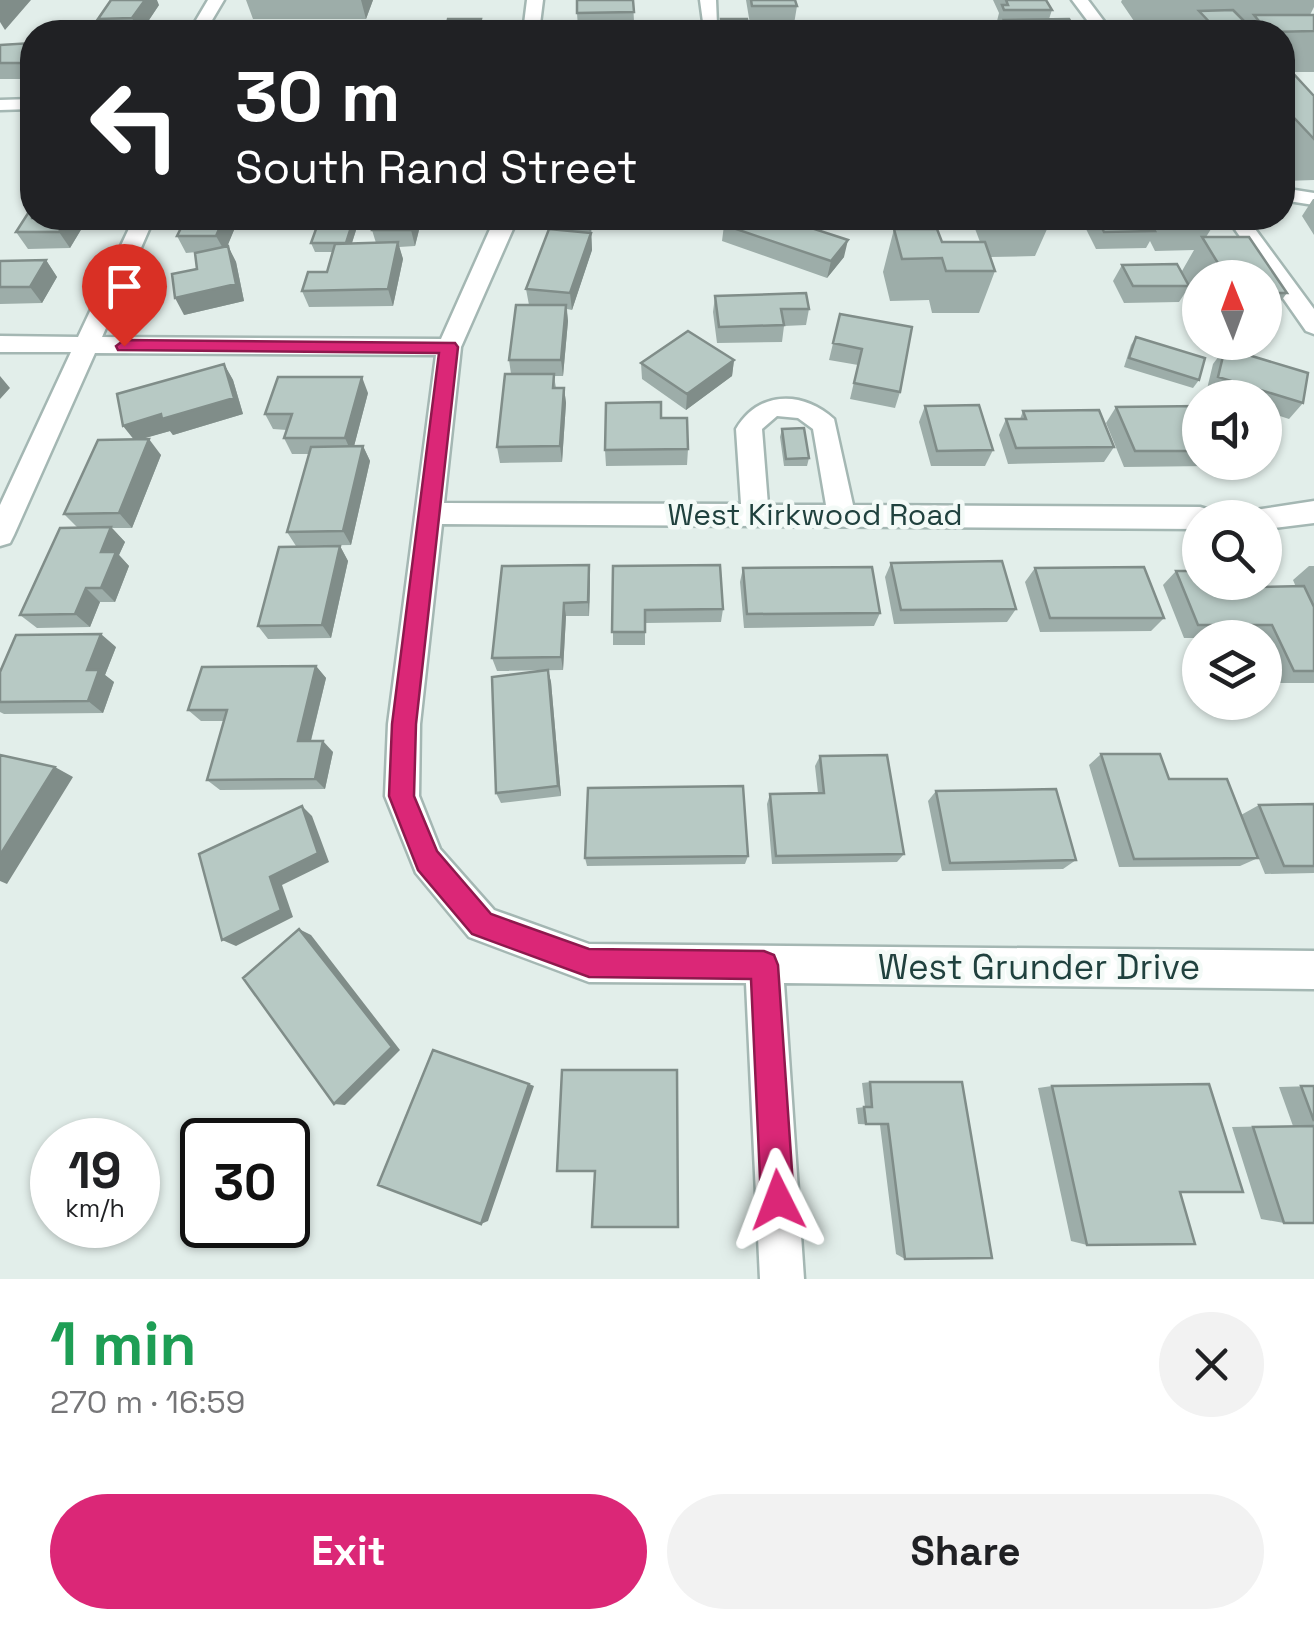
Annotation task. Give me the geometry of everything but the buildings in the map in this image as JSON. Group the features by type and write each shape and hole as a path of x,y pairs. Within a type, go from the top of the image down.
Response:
{"street":[{"path":"0,535 139,230"},
{"name":"West Grunder Drive","path":"503,230 449,347 404,724 402,796 428,860 482,924 589,963 1314,970"},
{"path":"1245,230 1314,326"},
{"path":"0,344 449,347"},
{"path":"755,514 749,428 762,412 780,406 802,408 824,425 842,516"},
{"path":"1282,516 1314,512"},
{"name":"West Kirkwood Road","path":"430,513 1182,518"},
{"path":"764,965 782,1279"}],"route":[{"path":"124,346 449,347 404,724 402,796 428,860 482,924 589,963 764,965 778,1200"}]}
